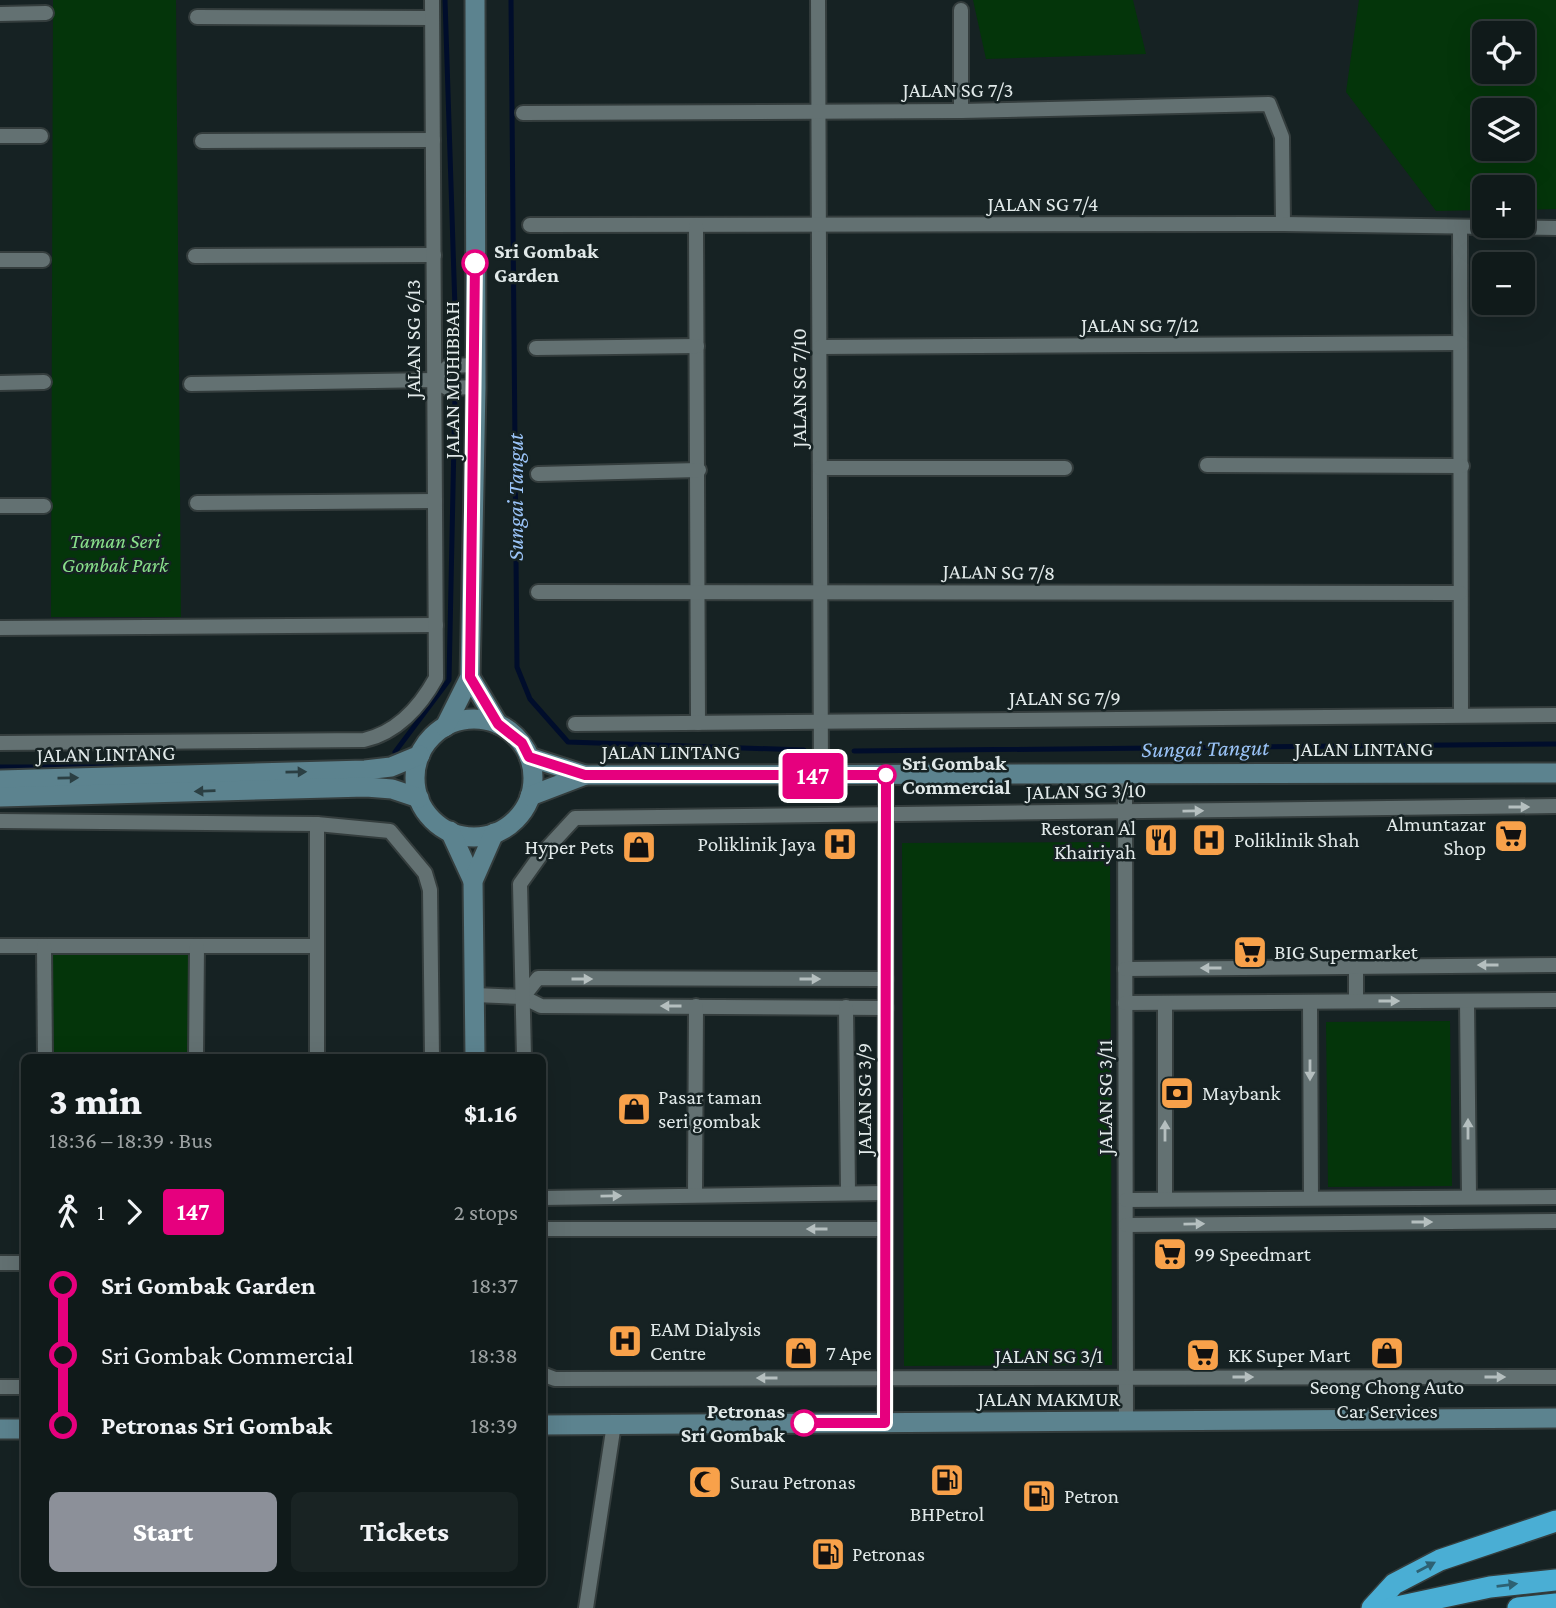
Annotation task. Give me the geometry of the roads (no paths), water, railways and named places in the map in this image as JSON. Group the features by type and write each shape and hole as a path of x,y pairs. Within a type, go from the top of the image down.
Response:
{"highway":[{"path":"1372,1608 1394,1584 1440,1560 1556,1521"},
{"path":"1392,1608 1490,1587 1556,1580"},
{"path":"1518,1608 1556,1604"}],"street":[{"name":"JALAN SG 6/13","path":"0,743 364,740 383,736 400,723 428,692 436,678 432,0"},
{"name":"JALAN MUHIBBAH","path":"446,727 470,677 476,387 475,0"},
{"name":"JALAN SG 7/10","path":"818,0 816,110 822,591 821,776"},
{"path":"961,10 961,111"},
{"path":"0,14 46,13"},
{"path":"197,17 432,18"},
{"name":"JALAN SG 7/3","path":"523,113 961,111 1269,104 1282,137 1283,224"},
{"path":"0,136 41,136"},
{"path":"202,141 433,140"},
{"name":"JALAN SG 7/4","path":"530,225 1283,224 1556,228"},
{"path":"696,226 698,723"},
{"path":"1460,228 1461,715"},
{"path":"195,256 433,255"},
{"path":"0,260 43,260"},
{"name":"JALAN SG 7/12","path":"820,347 1460,343"},
{"path":"536,348 697,346"},
{"path":"433,380 449,366 475,365"},
{"path":"191,384 433,380 447,388 476,387"},
{"path":"0,383 44,383"},
{"path":"1207,465 1462,466"},
{"path":"820,468 1065,468"},
{"path":"538,474 699,470"},
{"path":"197,503 435,501"},
{"path":"0,506 44,506"},
{"name":"JALAN SG 7/8","path":"538,592 1460,593"},
{"path":"0,628 436,625"},
{"path":"470,677 498,724 522,743 533,769 530,796 516,819 494,833 472,836 450,831 426,812 419,798 416,769 420,755 426,744 446,727 471,719 498,724"},
{"name":"JALAN SG 7/9","path":"575,724 1556,715"},
{"name":"JALAN LINTANG","path":"0,780 365,770 391,767 420,755"},
{"name":"JALAN LINTANG","path":"529,757 585,775 1556,772"},
{"name":"JALAN SG 3/11","path":"1125,773 1126,1421"},
{"name":"JALAN LINTANG","path":"530,796 585,775"},
{"name":"JALAN SG 3/9","path":"885,1423 886,775"},
{"name":"JALAN LINTANG","path":"0,797 366,787 392,789 419,798"},
{"name":"JALAN SG 3/10","path":"523,997 520,884 540,856 575,818 1556,806"},
{"path":"0,821 317,824 378,827 390,831 429,882 432,1054"},
{"path":"317,824 317,1054"},
{"path":"450,831 473,881 475,1054"},
{"path":"473,881 494,833"},
{"path":"0,946 317,946"},
{"path":"44,946 45,1054"},
{"path":"196,1054 197,946"},
{"path":"1125,969 1556,965"},
{"path":"1356,967 1356,1001"},
{"path":"524,1054 523,997 538,978 886,979"},
{"path":"475,995 523,997 541,1006 886,1008"},
{"path":"1125,1003 1556,1000"},
{"path":"1467,1001 1469,1197"},
{"path":"1310,1002 1311,1198"},
{"path":"1165,1003 1165,1199"},
{"path":"695,1195 696,1006"},
{"path":"846,1007 848,1193"},
{"path":"546,1198 885,1193"},
{"path":"1126,1199 1556,1197"},
{"path":"1360,1198 1360,1222"},
{"path":"1126,1225 1556,1221"},
{"path":"546,1229 885,1229"},
{"path":"0,1263 21,1263"},
{"name":"JALAN SG 3/1","path":"546,1375 555,1378 1556,1377"},
{"path":"0,1387 21,1387"},
{"name":"JALAN MAKMUR","path":"546,1425 1556,1418"},
{"path":"586,1608 614,1424"},
{"path":"0,1429 21,1429"}],"waterway":[{"path":"445,0 456,339"},
{"name":"Sungai Tangut","path":"511,0 517,667 530,699 568,742 804,750"},
{"path":"395,752 449,680 455,394"},
{"name":"Sungai Tangut","path":"854,751 1556,744"},
{"path":"0,767 112,767"}],"place":[{"name":"Sri Gombak Garden","path":"475,263"},
{"name":"Sri Gombak Commercial","path":"886,775"},
{"name":"Almuntazar Shop","path":"1511,836"},
{"name":"Restoran Al Khairiyah","path":"1161,840"},
{"name":"Poliklinik Shah","path":"1209,840"},
{"name":"Poliklinik Jaya","path":"840,844"},
{"name":"Hyper Pets","path":"639,847"},
{"name":"BIG Supermarket","path":"1250,952"},
{"name":"Maybank","path":"1177,1093"},
{"name":"Pasar taman seri gombak","path":"634,1109"},
{"name":"99 Speedmart","path":"1170,1254"},
{"name":"EAM Dialysis Centre","path":"625,1341"},
{"name":"7 Ape","path":"801,1353"},
{"name":"Seong Chong Auto Car Services","path":"1387,1353"},
{"name":"KK Super Mart","path":"1203,1355"},
{"name":"Petronas Sri Gombak","path":"804,1423"},
{"name":"BHPetrol","path":"947,1480"},
{"name":"Surau Petronas","path":"705,1482"},
{"name":"Petron","path":"1039,1496"},
{"name":"Petronas","path":"828,1554"}],"park label":[{"name":"Taman Seri Gombak Park","path":"115,553"}]}
